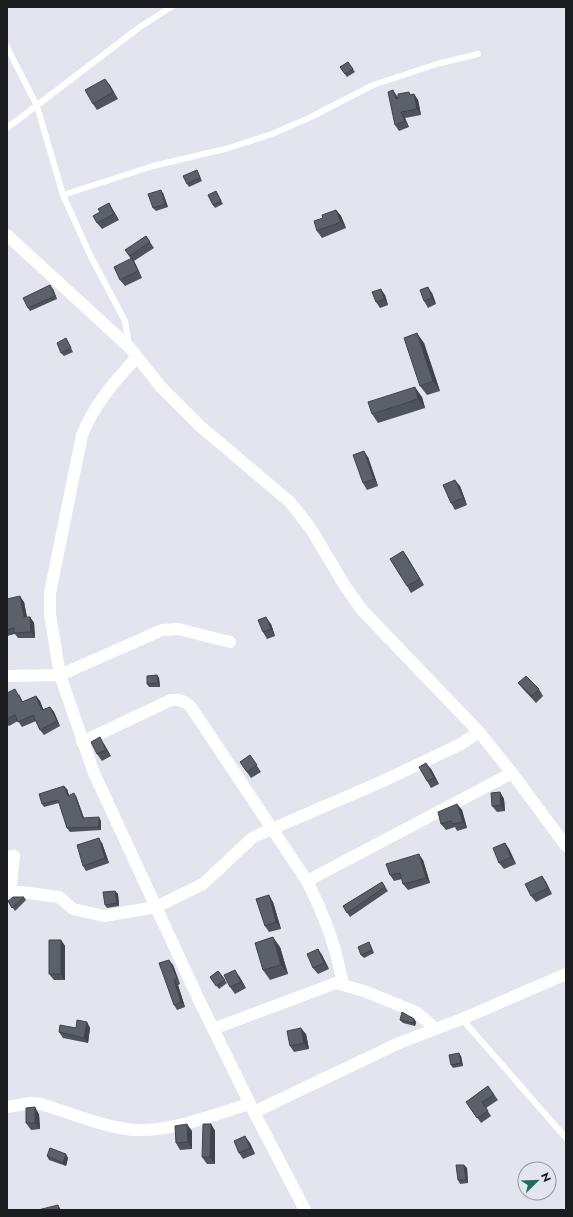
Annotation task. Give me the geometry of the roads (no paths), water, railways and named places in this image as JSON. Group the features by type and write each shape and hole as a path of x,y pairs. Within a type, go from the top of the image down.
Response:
{"street":[{"path":"7,235 129,346 161,386 200,426 290,502 311,529 345,586 362,610 479,732 512,773 566,846"},
{"path":"137,357 116,379 91,414 82,435 50,593 50,614 60,675 94,773 213,1029 305,1210"},
{"path":"7,676 60,675 162,630 178,630 230,642"},
{"path":"82,742 171,700 178,699 186,702 191,707 307,881 323,913 332,936 343,985"},
{"path":"7,857 14,856 8,895 21,892 60,897 73,909 104,916 156,908 203,884 252,838 437,756 479,732"},
{"path":"307,881 512,773"},
{"path":"7,1108 31,1103 41,1104 120,1128 136,1130 161,1128 252,1108 399,1043 462,1019 566,974"},
{"path":"213,1029 336,983 364,991 416,1012 436,1029"}],"lane":[{"path":"7,128 140,26 170,7"},
{"path":"7,47 37,106 63,195 91,257 125,321 129,346"},
{"path":"63,195 153,166 229,148 272,134 311,117 373,85 437,64 478,54"},
{"path":"462,1019 566,1138"}]}
